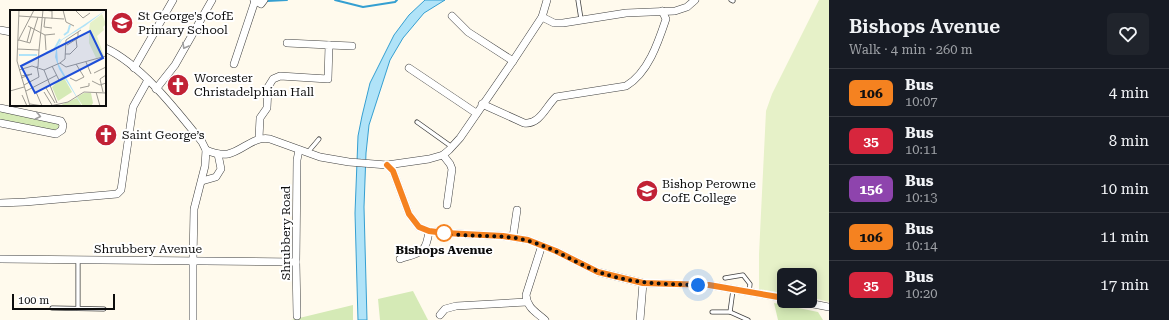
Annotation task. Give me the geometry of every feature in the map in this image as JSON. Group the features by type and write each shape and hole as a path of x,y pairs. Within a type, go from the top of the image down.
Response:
{"street":[{"path":"134,68 174,0"},
{"path":"156,89 175,65 212,0"},
{"path":"234,64 255,0 262,4 264,0"},
{"path":"206,150 218,154 227,154 259,138 270,138 299,150 331,159 373,164 387,165 429,159 443,155 452,147 513,61 542,17 547,0"},
{"path":"542,17 554,23 563,23 626,13 675,11 687,7 695,0"},
{"path":"482,104 524,123 531,124 538,120 550,102 556,97 626,86 635,81 653,54 666,20 662,11"},
{"path":"452,16 468,32 513,61"},
{"path":"0,30 10,32"},
{"path":"287,44 352,46"},
{"path":"259,138 260,118 266,108 268,87 273,79 280,76 328,80 329,45"},
{"path":"106,48 112,51 148,80 202,142 206,150 205,166 194,210 193,320"},
{"path":"408,68 476,113"},
{"path":"0,203 116,194 121,190 133,108 148,80"},
{"path":"0,108 61,121 63,125 62,130 56,134 0,123"},
{"name":"Shrubbery Road","path":"297,316 297,160 299,150"},
{"path":"202,181 216,177 221,169 218,154"},
{"path":"443,155 452,169 447,205"},
{"path":"387,165 393,171 409,214 419,227 429,231 513,237 542,245 598,272 643,283 698,285 777,297"},
{"path":"513,237 517,210"},
{"path":"400,259 422,251 426,246 429,231"},
{"path":"542,245 526,295 530,308 545,320"},
{"name":"Shrubbery Avenue","path":"0,259 296,262"},
{"path":"640,320 643,283"},
{"path":"440,315 445,309 456,306 527,302"},
{"path":"817,305 829,307"}],"lane":[{"path":"578,0 581,20"},
{"path":"417,122 452,147"},
{"path":"308,153 319,139"},
{"path":"78,260 78,308"},
{"path":"725,278 743,275 750,284 749,292"},
{"path":"730,312 733,290"},
{"path":"52,308 104,309"},
{"path":"712,312 730,312 748,320"}],"green space":[{"path":"819,0 829,0 829,302 817,299 817,268 777,268 777,292 759,290 759,254 766,111 772,94"},
{"path":"0,110 59,123 58,130 53,131 0,120"},
{"path":"413,291 428,320 380,320 378,299"},
{"path":"774,303 777,304 777,308 798,308 818,312 823,320 778,320"},
{"path":"353,305 353,320 291,320"}],"water":[{"path":"425,0 445,0 424,13 403,38 390,60 369,125 366,153 364,207 367,320 358,320 355,213 358,136 362,116 370,83 394,35 409,15"}],"waterway":[{"path":"267,1 287,0"},
{"path":"335,0 363,7 395,2 397,0"}],"bus line":[{"name":"106","path":"387,165 393,171 409,214 414,222 419,227 429,231 437,233 503,236 528,240 556,251 598,272 643,283 709,285 777,297"}],"place":[{"name":"St George's CofE Primary School","path":"122,23"},
{"name":"Worcester Christadelphian Hall","path":"178,85"},
{"name":"Saint George’s","path":"106,135"},
{"name":"Bishop Perowne CofE College","path":"647,191"},
{"name":"Bishops Avenue","path":"444,233"}],"route":[{"path":"444,233 503,236 528,240 556,251 598,272 643,283 698,285"}]}
